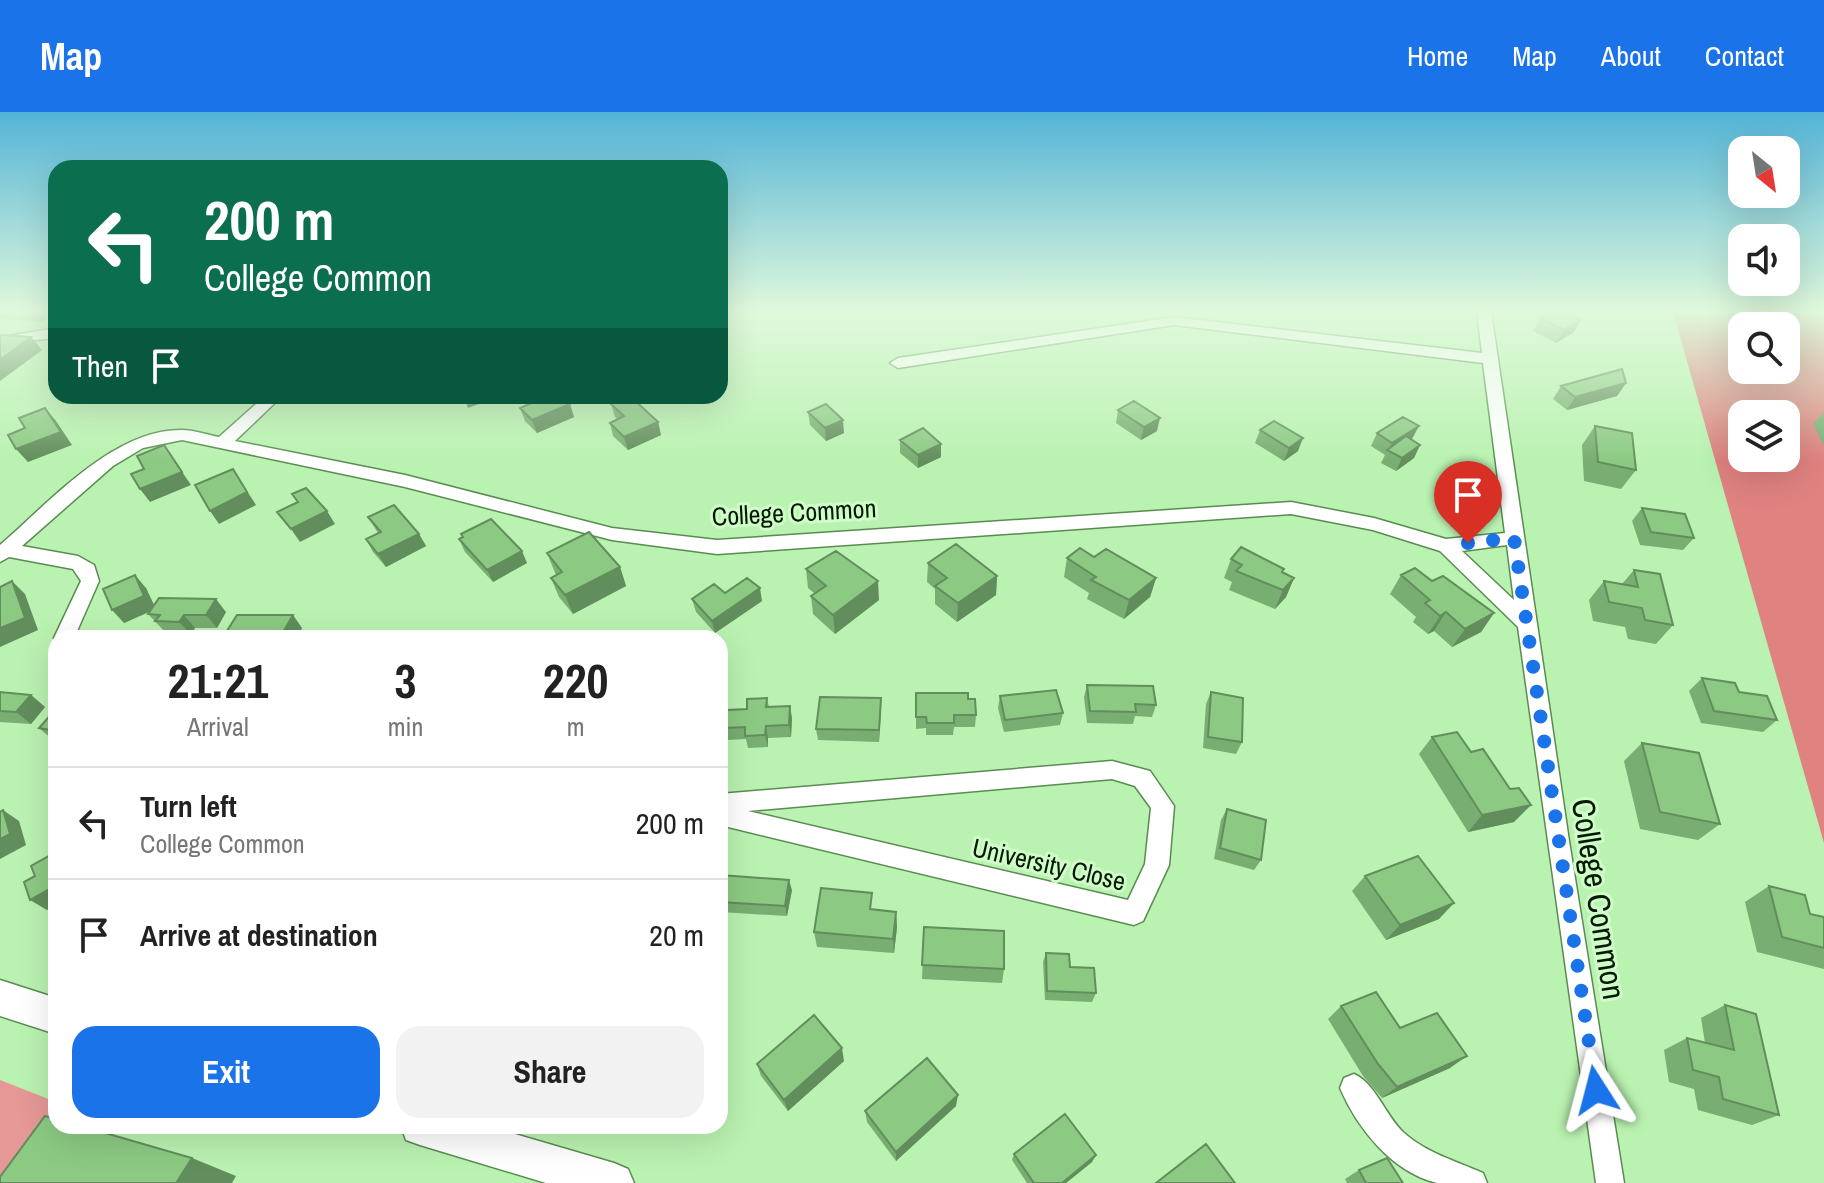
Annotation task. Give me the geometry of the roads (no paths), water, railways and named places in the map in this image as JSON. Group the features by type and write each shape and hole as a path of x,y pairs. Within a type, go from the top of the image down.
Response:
{"street":[{"path":"898,363 905,362"},
{"path":"1490,362 1514,538"},
{"path":"224,442 265,404"},
{"name":"College Common","path":"3,553 107,462 138,444 182,435 405,481 612,534 717,547 1291,508 1374,524 1446,546 1514,538 1610,1183"},
{"name":"College Common","path":"1446,546 1527,624"},
{"path":"3,553 78,563 87,570 90,581 68,630"},
{"name":"University Close","path":"728,803 1112,770 1142,778 1163,806 1157,865 1134,913 728,817"},
{"path":"0,998 48,1013"},
{"path":"1354,1088 1377,1127 1399,1150 1473,1183"},
{"path":"447,1134 614,1183"}]}
